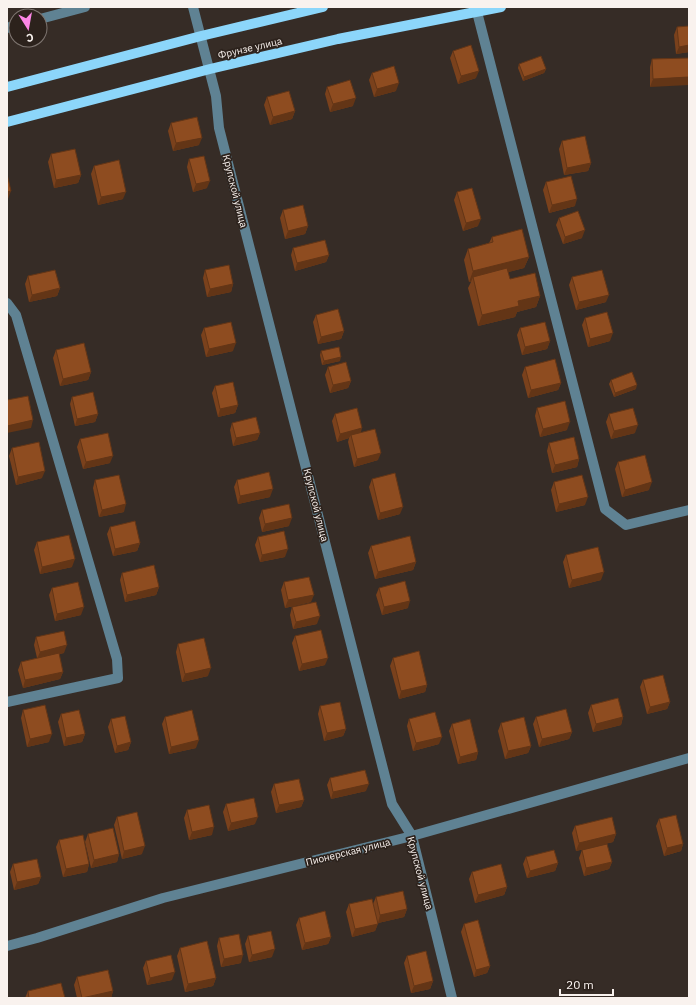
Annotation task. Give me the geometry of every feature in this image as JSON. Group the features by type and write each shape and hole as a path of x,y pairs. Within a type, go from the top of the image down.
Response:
{"main road":[{"path":"7,86 201,36 323,7"},
{"name":"Фрунзе улица","path":"7,122 210,69 338,39 501,7"}],"street":[{"path":"48,17 85,7"},
{"name":"Крупской улица","path":"193,7 216,96 219,128 392,804 412,836 452,998"},
{"path":"477,12 605,509 626,524 689,510"},
{"path":"7,303 16,315 118,659 118,678 7,702"},
{"name":"Пионерская улица","path":"7,946 38,938 162,898 412,836 689,758"}],"building":[{"path":"689,26 689,45 679,47 677,27"},
{"path":"471,45 479,71 461,76 453,51"},
{"path":"541,56 546,69 524,77 519,64"},
{"path":"689,58 689,77 653,79 652,59"},
{"path":"394,66 399,83 377,89 372,73"},
{"path":"350,80 356,98 333,104 327,87"},
{"path":"289,91 295,111 273,117 267,97"},
{"path":"197,117 202,138 176,143 171,123"},
{"path":"585,136 591,163 567,168 562,141"},
{"path":"75,149 81,175 56,180 51,154"},
{"path":"204,156 210,181 196,184 189,159"},
{"path":"119,160 126,192 101,197 94,166"},
{"path":"7,174 11,191 7,192"},
{"path":"571,176 577,199 552,205 546,182"},
{"path":"472,188 481,219 466,223 457,192"},
{"path":"303,205 308,226 288,231 283,210"},
{"path":"578,211 585,230 565,237 559,218"},
{"path":"522,229 529,257 473,271 468,249 493,242 492,237"},
{"path":"325,240 329,255 297,263 293,248"},
{"path":"229,265 233,284 210,289 205,270"},
{"path":"507,268 510,279 535,273 540,296 518,301 519,306 482,315 473,277"},
{"path":"55,270 60,288 32,295 28,276"},
{"path":"602,270 609,295 579,302 572,277"},
{"path":"338,309 344,331 321,337 316,315"},
{"path":"607,312 613,333 590,339 585,318"},
{"path":"231,322 236,343 209,349 204,328"},
{"path":"545,322 550,341 525,347 520,328"},
{"path":"84,343 91,372 63,379 56,350"},
{"path":"339,347 341,357 324,361 321,351"},
{"path":"555,359 561,383 531,390 525,367"},
{"path":"346,362 351,381 333,385 328,367"},
{"path":"632,372 637,385 615,393 611,380"},
{"path":"233,382 238,405 220,409 215,386"},
{"path":"93,392 98,414 77,419 72,397"},
{"path":"28,396 33,420 7,426 7,400"},
{"path":"565,401 570,422 543,429 537,408"},
{"path":"357,408 362,428 340,434 335,414"},
{"path":"633,408 638,425 614,431 609,414"},
{"path":"256,417 260,433 236,438 232,423"},
{"path":"375,429 381,453 357,459 351,435"},
{"path":"108,433 113,456 86,462 80,439"},
{"path":"574,437 579,459 555,465 549,443"},
{"path":"39,442 45,471 18,477 12,448"},
{"path":"645,455 652,482 625,490 618,462"},
{"path":"269,472 273,489 240,496 237,480"},
{"path":"395,473 403,507 380,513 372,479"},
{"path":"119,475 126,504 102,510 95,480"},
{"path":"582,475 588,497 559,504 554,482"},
{"path":"289,504 292,518 265,524 262,510"},
{"path":"135,521 140,543 115,549 110,527"},
{"path":"284,531 288,549 262,555 258,537"},
{"path":"69,535 75,559 42,567 37,542"},
{"path":"410,536 416,562 378,572 371,546"},
{"path":"598,547 604,572 572,580 566,555"},
{"path":"154,565 159,587 127,595 122,573"},
{"path":"309,577 314,595 288,600 284,582"},
{"path":"405,581 410,601 384,607 379,588"},
{"path":"78,582 84,607 57,614 52,588"},
{"path":"316,602 320,616 296,622 292,607"},
{"path":"321,630 328,658 302,664 295,636"},
{"path":"64,631 67,645 40,652 36,637"},
{"path":"204,638 211,668 185,674 178,644"},
{"path":"419,651 427,685 401,691 393,658"},
{"path":"59,653 63,672 25,680 21,662"},
{"path":"663,675 670,702 650,707 643,680"},
{"path":"618,698 623,717 596,724 591,705"},
{"path":"340,702 346,729 327,733 320,706"},
{"path":"45,705 52,734 30,739 23,710"},
{"path":"566,709 572,732 542,739 536,717"},
{"path":"79,710 85,734 66,738 61,714"},
{"path":"192,710 199,740 171,747 165,717"},
{"path":"435,712 442,737 416,743 409,719"},
{"path":"125,716 131,742 117,746 111,719"},
{"path":"524,717 531,746 508,751 501,723"},
{"path":"470,719 478,752 460,757 452,724"},
{"path":"365,770 369,784 333,792 330,778"},
{"path":"299,779 304,800 279,805 274,784"},
{"path":"254,798 258,817 231,823 226,804"},
{"path":"209,805 214,827 192,832 187,810"},
{"path":"137,812 145,846 124,851 117,817"},
{"path":"676,815 683,844 667,848 659,819"},
{"path":"612,817 616,834 579,843 575,826"},
{"path":"113,828 119,854 94,860 88,834"},
{"path":"83,835 89,864 66,869 59,840"},
{"path":"607,844 612,862 586,868 582,850"},
{"path":"554,850 558,863 530,871 526,857"},
{"path":"37,859 41,877 17,882 13,864"},
{"path":"501,864 507,887 478,895 472,872"},
{"path":"403,891 407,909 380,915 376,897"},
{"path":"372,899 378,924 355,929 349,904"},
{"path":"325,911 331,937 305,943 299,918"},
{"path":"478,920 490,966 476,970 464,924"},
{"path":"271,931 275,949 252,955 248,936"},
{"path":"239,934 243,955 224,959 219,938"},
{"path":"207,941 216,978 188,984 180,948"},
{"path":"426,951 433,981 414,986 407,956"},
{"path":"171,955 175,972 150,978 146,961"},
{"path":"108,970 113,991 82,998 77,977"},
{"path":"61,983 65,998 29,998 28,991"}]}
